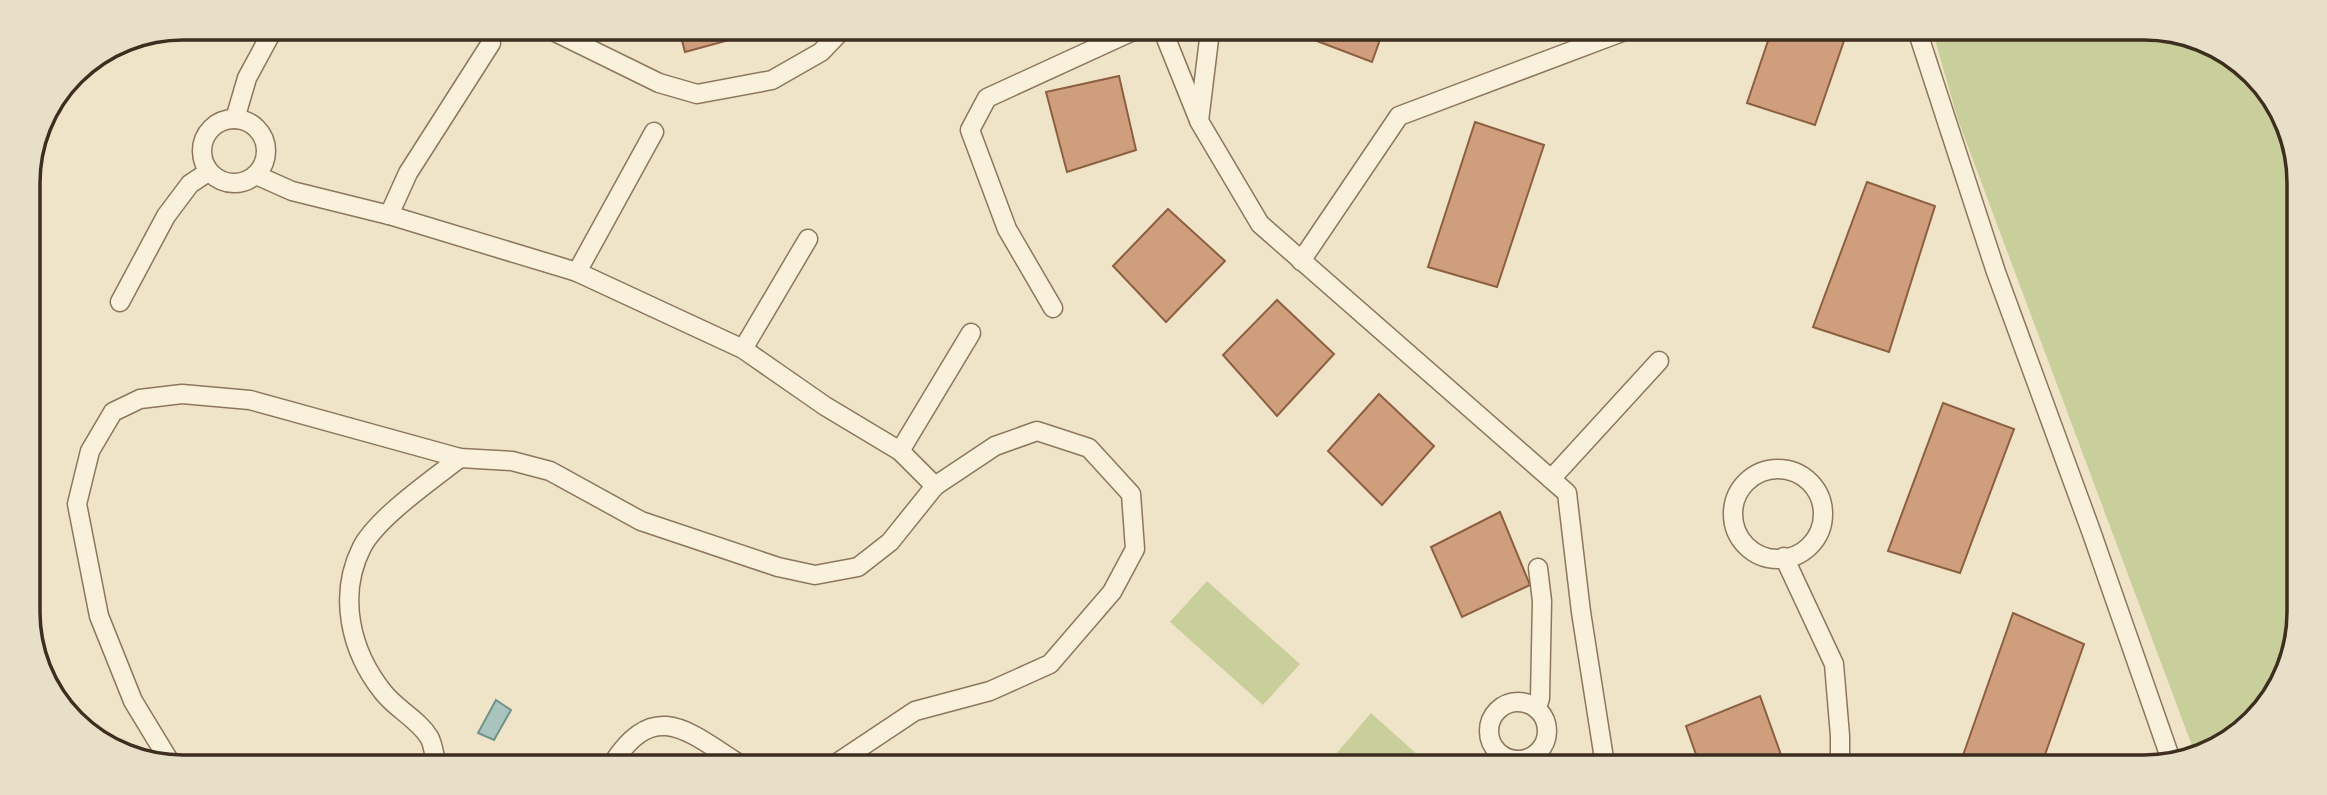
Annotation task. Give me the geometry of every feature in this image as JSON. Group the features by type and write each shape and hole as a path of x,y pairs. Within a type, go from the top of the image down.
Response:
{"lane":[{"path":"1167,40 1199,121 1260,225 1567,493 1581,612 1603,754"},
{"path":"1199,121 1209,40"},
{"path":"1301,261 1399,116 1600,40"},
{"path":"1920,40 1996,272 2168,752"},
{"path":"235,119 247,78 267,41"},
{"path":"573,41 659,83 697,94 772,80 821,52 832,41"},
{"path":"1053,308 1006,229 970,130 987,98 1112,41"},
{"path":"389,215 408,173 491,43"},
{"path":"235,119 246,121 255,127 266,145 262,167 247,181 236,184 226,183 208,172 201,152 202,141 207,132 225,120 235,119"},
{"path":"577,272 654,132"},
{"path":"120,302 166,216 190,184 208,172"},
{"path":"256,174 292,191 389,215 577,272 743,349 825,406 900,451 936,486"},
{"path":"743,349 808,239"},
{"path":"900,451 971,334"},
{"path":"1551,479 1659,361"},
{"path":"165,754 133,701 99,616 77,504 90,451 113,412 140,399 183,394 250,400 460,458 512,461 550,471 641,521 778,567 815,575 858,567 890,542 936,486 995,446 1037,430 1089,448 1131,494 1136,549 1112,592 1050,664 990,691 915,711 850,755"},
{"path":"434,755 430,737 384,694 362,663 350,624 349,584 362,546 388,516 460,458"},
{"path":"1780,469 1801,476 1816,491 1822,505 1819,534 1810,546 1798,555 1784,556 1769,559 1755,553 1744,544 1734,523 1735,501 1741,488 1752,477 1765,471 1780,469"},
{"path":"1784,556 1834,664 1840,754"},
{"path":"1537,709 1540,698 1542,601 1538,568"},
{"path":"1501,754 1490,740 1489,730 1495,713 1510,703 1529,704 1537,709 1546,725 1546,735 1536,754"},
{"path":"618,755 626,742 656,725 683,728 725,755"}],"green space":[{"path":"1935,40 2163,41 2199,51 2238,76 2263,104 2279,137 2287,183 2286,631 2276,667 2263,691 2231,725 2199,744 2192,746 1958,120"},
{"path":"1207,581 1300,664 1263,705 1170,622"},
{"path":"1371,713 1417,754 1336,754"}],"water":[{"path":"496,700 511,710 494,740 478,733"}],"building":[{"path":"1316,40 1380,40 1372,62"},
{"path":"1768,40 1844,40 1815,125 1747,103"},
{"path":"682,41 727,41 685,52"},
{"path":"1119,76 1136,150 1067,172 1046,92"},
{"path":"1475,122 1544,145 1497,287 1428,267"},
{"path":"1867,182 1935,206 1889,352 1813,327"},
{"path":"1168,209 1225,261 1166,322 1113,266"},
{"path":"1277,300 1334,354 1277,416 1223,355"},
{"path":"1379,394 1434,446 1382,505 1328,451"},
{"path":"1943,403 2014,429 1960,573 1888,551"},
{"path":"1500,512 1530,585 1462,617 1431,547"},
{"path":"2013,613 2084,644 2045,754 1963,754"},
{"path":"1760,696 1781,754 1696,754 1686,726"}]}
